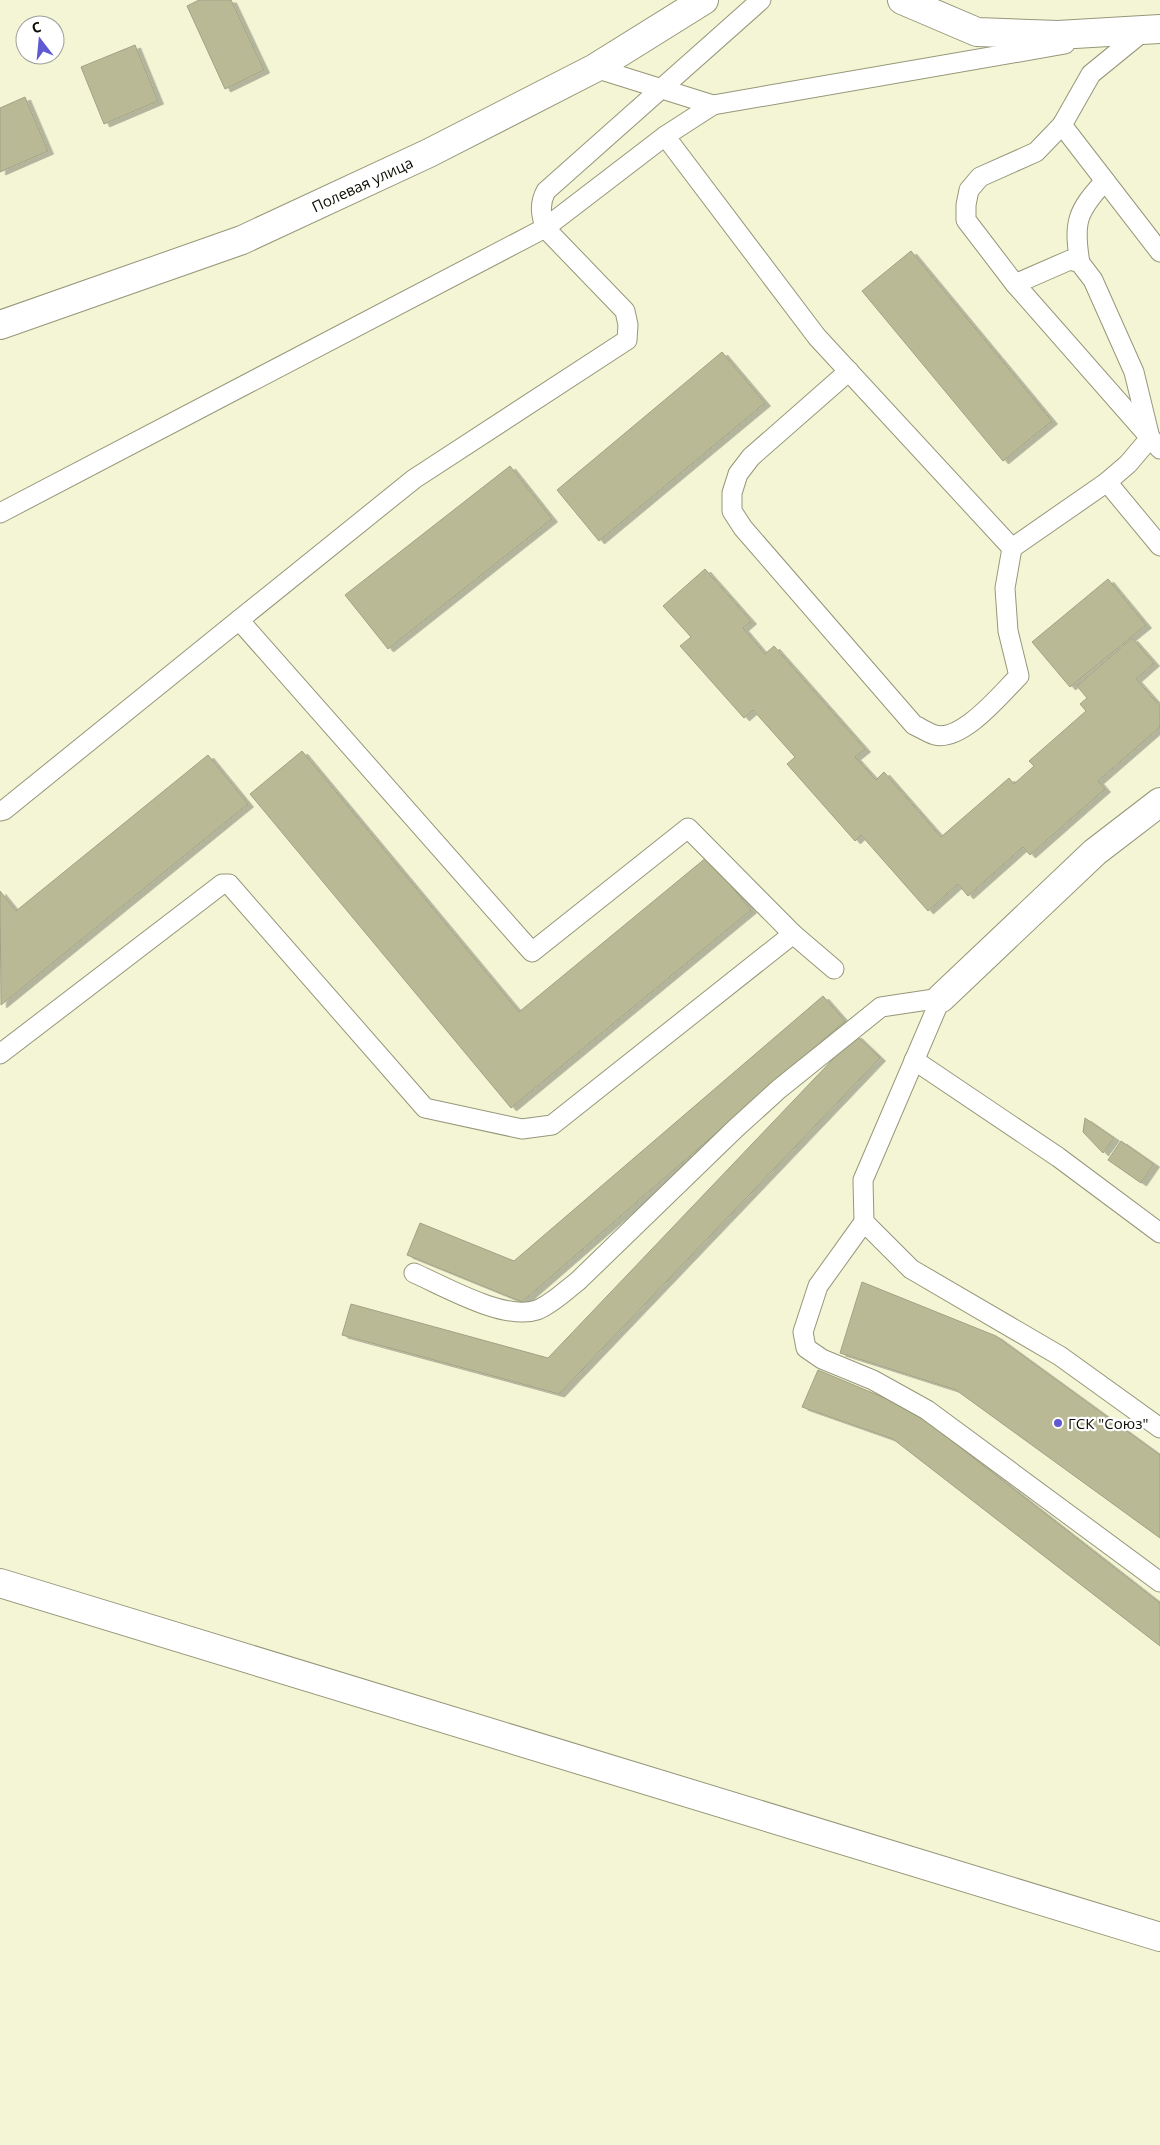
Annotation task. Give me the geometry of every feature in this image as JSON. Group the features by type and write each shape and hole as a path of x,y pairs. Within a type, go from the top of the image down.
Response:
{"street":[{"name":"Полевая улица","path":"0,325 242,240 429,153 596,68 704,0"},
{"path":"902,0 977,32 1058,35 1152,29"},
{"path":"941,998 1094,852 1160,802"},
{"path":"0,1583 1160,1937"}],"lane":[{"path":"0,811 4,810 414,479 627,340 628,325 625,311 545,228 541,215 541,201 546,191 761,0"},
{"path":"0,513 545,228 665,136 714,105 1152,29"},
{"path":"1152,29 1091,74 1062,125 1036,152 980,177 969,190 966,220 1015,284 1155,444"},
{"path":"596,68 714,105"},
{"path":"1062,125 1160,252"},
{"path":"665,136 817,337 1012,548"},
{"path":"1105,181 1089,198 1077,221 1080,263 1093,280 1134,372 1155,444"},
{"path":"1015,284 1070,260 1080,263"},
{"path":"849,372 751,457 738,474 732,493 732,511 743,528 914,725 937,735 958,732 977,718 1018,676 1008,631 1005,588 1012,548 1107,482 1155,444"},
{"path":"1107,482 1160,546"},
{"path":"239,620 532,952 688,828 793,934 834,969"},
{"path":"0,1054 222,884 229,884 425,1108 522,1129 552,1126 793,934"},
{"path":"941,998 864,1180 864,1222 818,1286 803,1332 806,1348 822,1359 873,1380 927,1410 1160,1582"},
{"path":"414,1273 496,1309 524,1313 538,1310 553,1301 578,1281 764,1102 881,1007 941,998"},
{"path":"914,1060 1058,1157 1160,1233"},
{"path":"864,1222 910,1269 1060,1356 1160,1428"}],"building":[{"path":"199,0 231,0 264,70 225,89 187,6"},
{"path":"135,45 158,101 104,124 81,67"},
{"path":"25,97 48,151 0,172 0,108"},
{"path":"911,251 1052,421 1003,461 862,291"},
{"path":"722,352 765,403 599,541 557,490"},
{"path":"510,466 552,519 388,649 345,595"},
{"path":"705,569 751,621 743,628 765,654 774,646 865,749 855,757 876,780 884,772 941,837 1009,778 1014,784 1034,766 1029,761 1086,711 1080,704 1087,698 1077,686 1132,638 1154,663 1136,679 1160,706 1160,727 1098,781 1105,789 1030,855 1023,847 968,896 958,884 928,911 861,835 855,841 787,764 795,757 753,710 744,718 680,646 691,637 663,606"},
{"path":"1108,579 1146,625 1070,687 1032,642"},
{"path":"302,751 519,1012 707,857 751,910 511,1108 250,794"},
{"path":"208,755 248,804 1,1005 0,891 16,911"},
{"path":"823,996 845,1021 522,1302 407,1255 420,1223 514,1261"},
{"path":"856,1035 880,1058 559,1394 342,1335 351,1304 548,1358"},
{"path":"1085,1118 1114,1138 1103,1153 1083,1132"},
{"path":"1121,1141 1154,1164 1141,1183 1108,1160"},
{"name":"ГСК \"Союз\"","path":"862,1282 996,1336 1160,1455 1160,1538 956,1390 840,1353"},
{"path":"818,1370 911,1409 1160,1603 1160,1646 893,1439 802,1407"}],"place":[{"name":"ГСК \"Союз\"","path":"1058,1423"}]}
